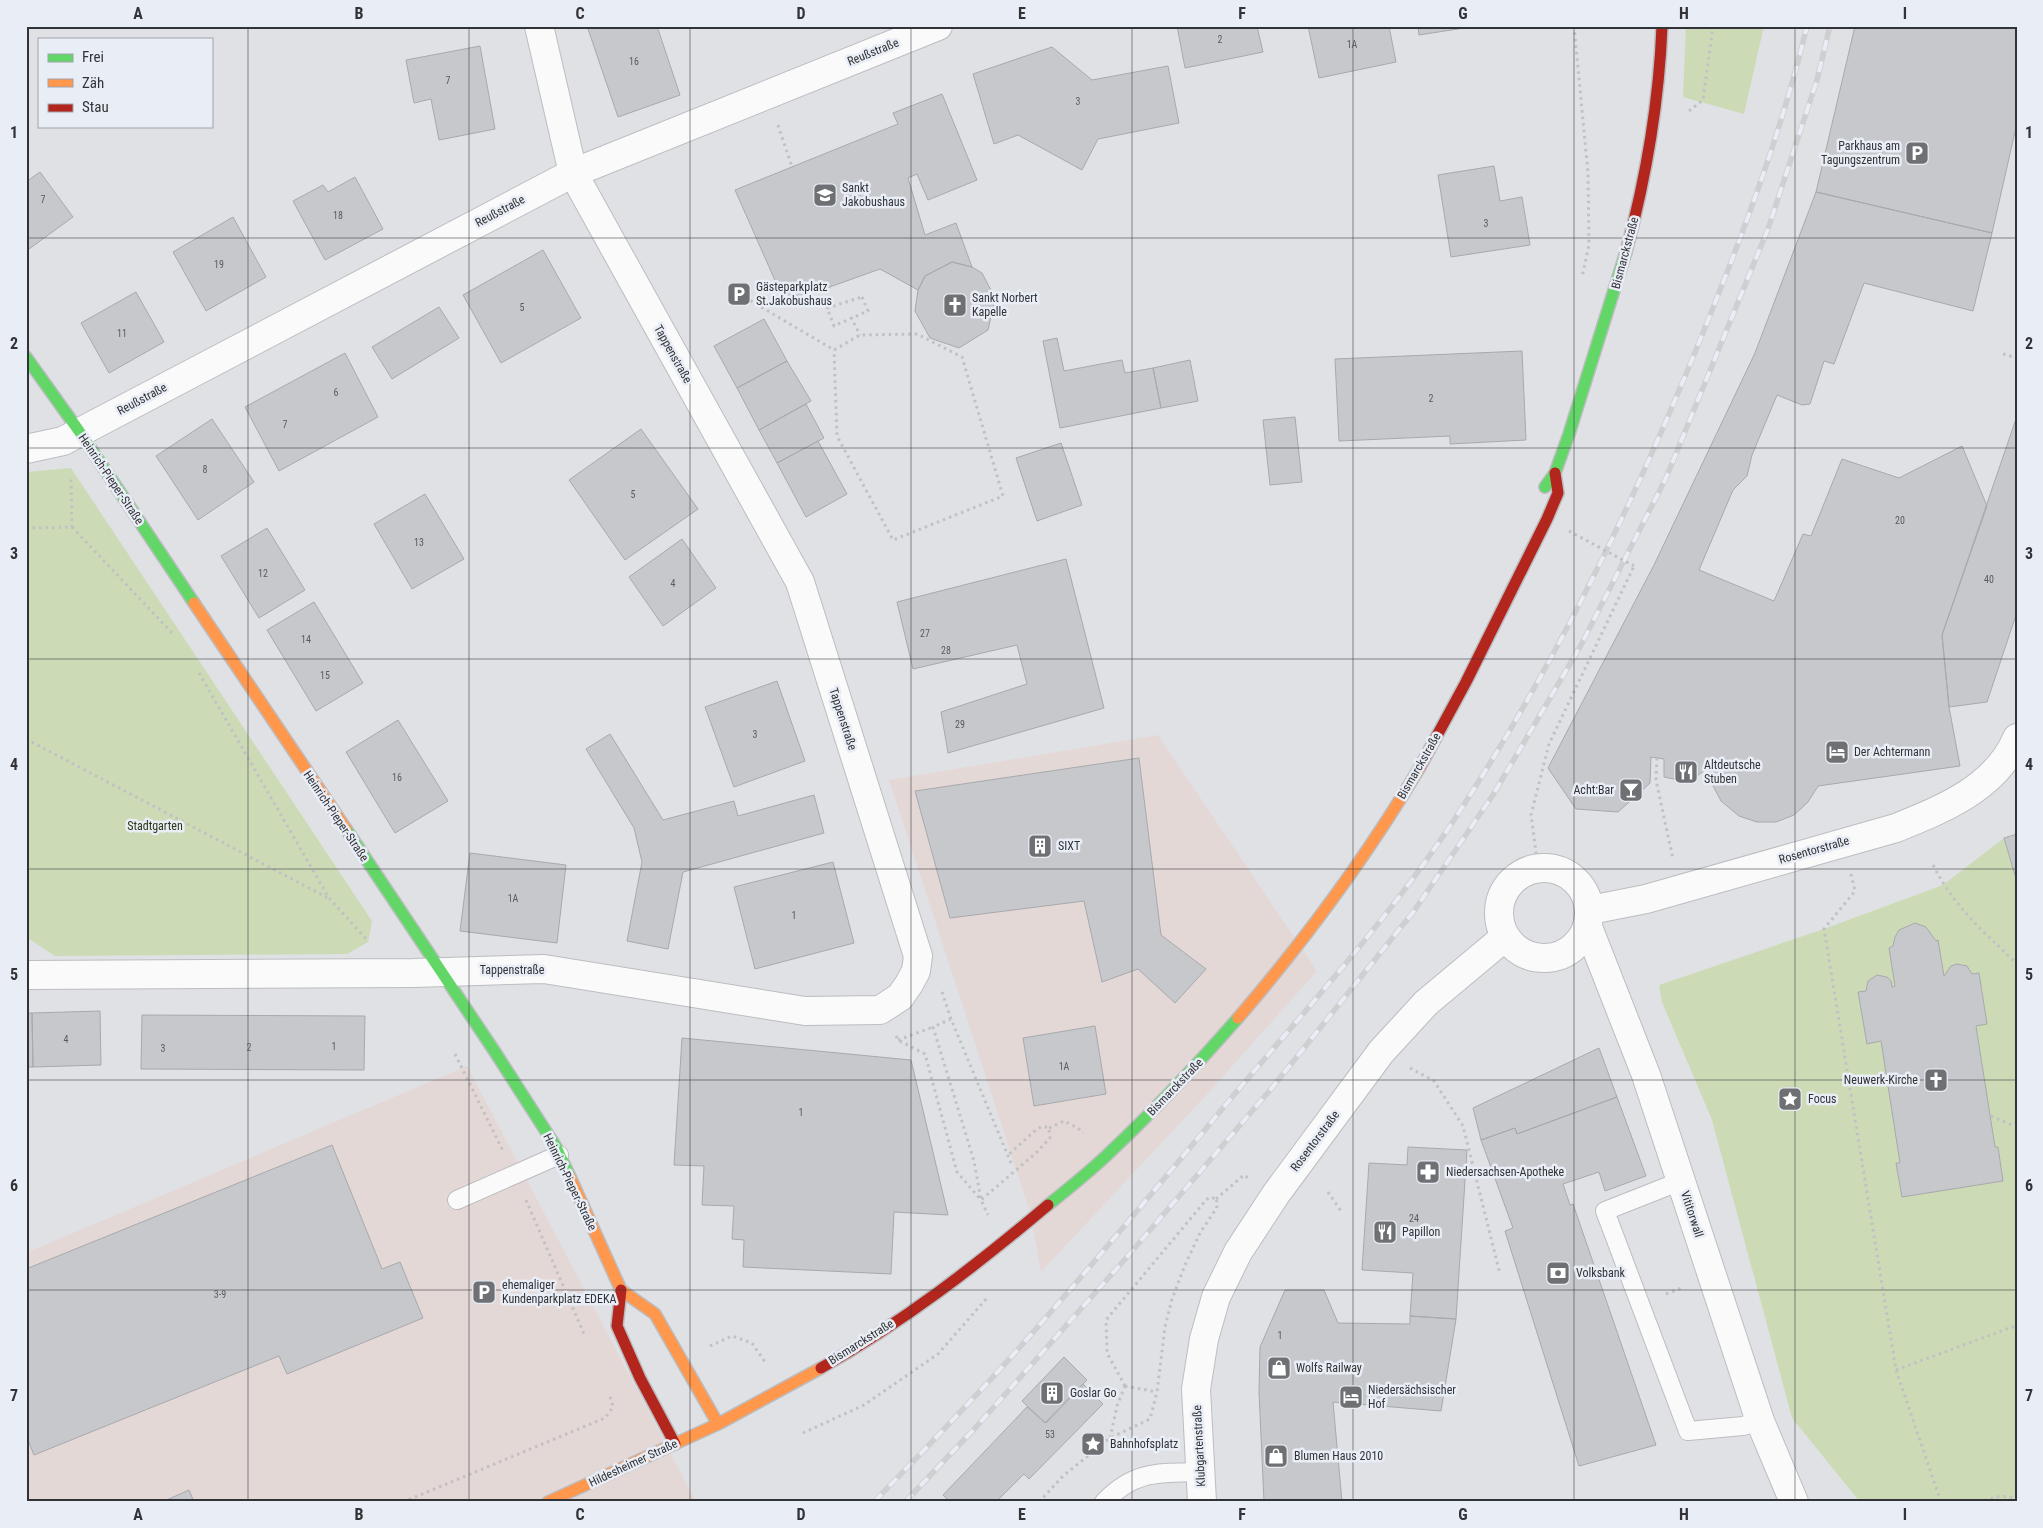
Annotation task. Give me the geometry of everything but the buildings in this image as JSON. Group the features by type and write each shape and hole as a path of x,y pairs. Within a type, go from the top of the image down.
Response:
{"street":[{"name":"Tappenstraße","path":"440,971 544,969 805,1011 880,1010 900,997 916,971 918,956 800,582 573,173 539,26"},
{"name":"Reußstraße","path":"26,449 71,436 573,173 938,26"},
{"name":"Bismarckstraße","path":"1541,496 1555,473 1590,374 1628,246 1652,142 1659,88 1662,26"},
{"name":"Heinrich-Pieper-Straße","path":"26,357 71,436 500,1060 559,1155 621,1290"},
{"name":"Bismarckstraße","path":"718,1424 849,1352 1002,1244 1105,1157 1154,1110 1201,1060 1268,983 1345,882 1419,770 1528,560 1558,493 1555,473"},
{"name":"Bismarckstraße","path":"1496,620 1528,530"},
{"name":"Rosentorstraße","path":"1589,919 1679,889 1896,828 1936,812 1967,794 1992,776 2015,746"},
{"path":"1538,867 1556,868 1574,878 1585,892 1589,919 1580,942 1566,954 1550,959 1532,958 1517,950 1505,937 1498,916 1502,893 1517,876 1538,867"},
{"name":"Vititorwall","path":"1589,919 1646,1075 1760,1421 1794,1502"},
{"name":"Rosentorstraße","path":"1196,1389 1204,1339 1216,1297 1238,1252 1276,1194 1382,1052 1426,1003 1505,937"},
{"path":"26,975 440,971"},
{"path":"675,1444 640,1378 617,1326 621,1290 655,1314 718,1424"},
{"name":"Klubgartenstraße","path":"1196,1389 1202,1502"},
{"name":"Hildesheimer Straße","path":"548,1502 718,1424"}],"lane":[{"path":"457,1200 559,1155"},
{"path":"1681,1181 1605,1211 1688,1431 1743,1426 1760,1421"},
{"path":"1104,1502 1125,1484 1140,1476 1200,1472"}],"path":[{"path":"1574,26 1588,173 1589,245 1581,281"},
{"path":"1652,142 1703,100 1713,26"},
{"path":"768,94 792,168"},
{"path":"740,294 834,350"},
{"path":"862,297 868,311 851,317 834,326 827,308 862,297"},
{"path":"851,317 860,335"},
{"path":"917,334 962,357 1003,496 892,540 837,436 834,350 860,335 917,334"},
{"path":"2003,354 2017,358"},
{"path":"71,436 72,527 176,637"},
{"path":"26,528 72,527"},
{"path":"1538,867 1531,815 1549,744 1634,566 1569,531"},
{"path":"197,670 329,898 396,972"},
{"path":"26,739 329,898"},
{"path":"1657,758 1656,780 1679,889"},
{"path":"1846,841 1855,891 1824,929 1896,1370 1940,1502"},
{"path":"1933,865 1943,885 1962,911 2017,964"},
{"path":"2017,979 2017,1016"},
{"path":"939,984 951,1019 1011,1163"},
{"path":"880,1010 898,1040 925,1054 957,1172 981,1200 1002,1244"},
{"path":"898,1040 951,1019"},
{"path":"932,1027 974,1161 981,1200"},
{"path":"453,1051 514,1174 585,1336"},
{"path":"1434,1082 1463,1126 1500,1274"},
{"path":"1991,1116 2012,1125 2017,1122"},
{"path":"1008,1155 1037,1129 1043,1126 1049,1128 1064,1121"},
{"path":"981,1200 1037,1152 1050,1138 1049,1128"},
{"path":"1216,1199 1244,1176"},
{"path":"1328,1192 1341,1211"},
{"path":"1125,1386 1107,1353 1106,1320 1206,1200 1210,1197 1216,1199"},
{"path":"1039,1502 1063,1476 1110,1438 1150,1419 1157,1392 1165,1328 1172,1299 1184,1265 1200,1233 1216,1210 1218,1204 1216,1199"},
{"path":"1640,1303 1713,1278"},
{"path":"803,1433 864,1405 938,1354 984,1300"},
{"path":"1896,1370 2012,1327 2017,1328"},
{"path":"682,1360 732,1336 752,1343 769,1369"},
{"path":"1125,1386 1157,1392"},
{"path":"1110,1438 1117,1406 1125,1386"},
{"path":"403,1502 605,1418 613,1407 608,1390"},
{"path":"1978,1502 2002,1496 2017,1498"}],"shaded area":[{"path":"1158,735 1317,971 1210,1091 1041,1272 1030,1212 889,780"},
{"path":"467,1066 696,1502 26,1502 26,1253"}],"green space":[{"path":"1686,26 1764,26 1744,114 1683,97"},
{"name":"Stadtgarten","path":"71,468 372,921 368,942 347,954 55,956 26,937 26,472"},
{"path":"2004,838 2017,882 2017,1502 1860,1502 1792,1418 1712,1120 1662,1002 1659,985 1824,929 1943,885"}],"railway":[{"path":"874,1502 948,1425 1047,1316 1345,964 1425,862 1487,769 1586,592 1645,469 1672,407 1744,228 1785,107 1807,26"},
{"path":"905,1502 977,1426 1127,1257 1271,1089 1414,911 1493,795 1580,647 1666,478 1768,229 1817,80 1830,26"}],"traffic: fast":[{"path":"1545,487 1555,473 1569,434 1626,252"},
{"path":"26,357 79,431 194,603"},
{"path":"346,829 495,1052 556,1147 570,1177"},
{"path":"1048,1205 1092,1169 1141,1123 1238,1018"}],"traffic: slow":[{"path":"194,603 346,829"},
{"path":"1238,1018 1334,897 1379,833 1420,767"},
{"path":"570,1177 621,1290 655,1314 718,1424"},
{"path":"548,1502 718,1424 821,1368"}],"traffic: jam":[{"path":"1626,252 1640,196 1655,112 1662,26"},
{"path":"1420,767 1466,682 1547,519 1558,493 1555,473"},
{"path":"821,1368 881,1332 938,1292 1048,1205"},
{"path":"621,1290 617,1326 640,1378 675,1444"}],"place":[{"name":"Parkhaus am Tagungszentrum","path":"1917,153"},
{"name":"Sankt Jakobushaus","path":"825,195"},
{"name":"Gästeparkplatz St.Jakobushaus","path":"739,294"},
{"name":"Sankt Norbert Kapelle","path":"955,305"},
{"name":"Der Achtermann","path":"1837,752"},
{"name":"Altdeutsche Stuben","path":"1686,772"},
{"name":"Acht:Bar","path":"1631,790"},
{"name":"SIXT","path":"1040,846"},
{"name":"Neuwerk-Kirche","path":"1936,1080"},
{"name":"Focus","path":"1790,1099"},
{"name":"Niedersachsen-Apotheke","path":"1428,1172"},
{"name":"Papillon","path":"1385,1232"},
{"name":"Volksbank","path":"1558,1273"},
{"name":"ehemaliger Kundenparkplatz EDEKA","path":"484,1292"},
{"name":"Wolfs Railway","path":"1279,1368"},
{"name":"Goslar Go","path":"1052,1393"},
{"name":"Niedersächsischer Hof","path":"1351,1397"},
{"name":"Bahnhofsplatz","path":"1093,1444"},
{"name":"Blumen Haus 2010","path":"1276,1456"}]}
